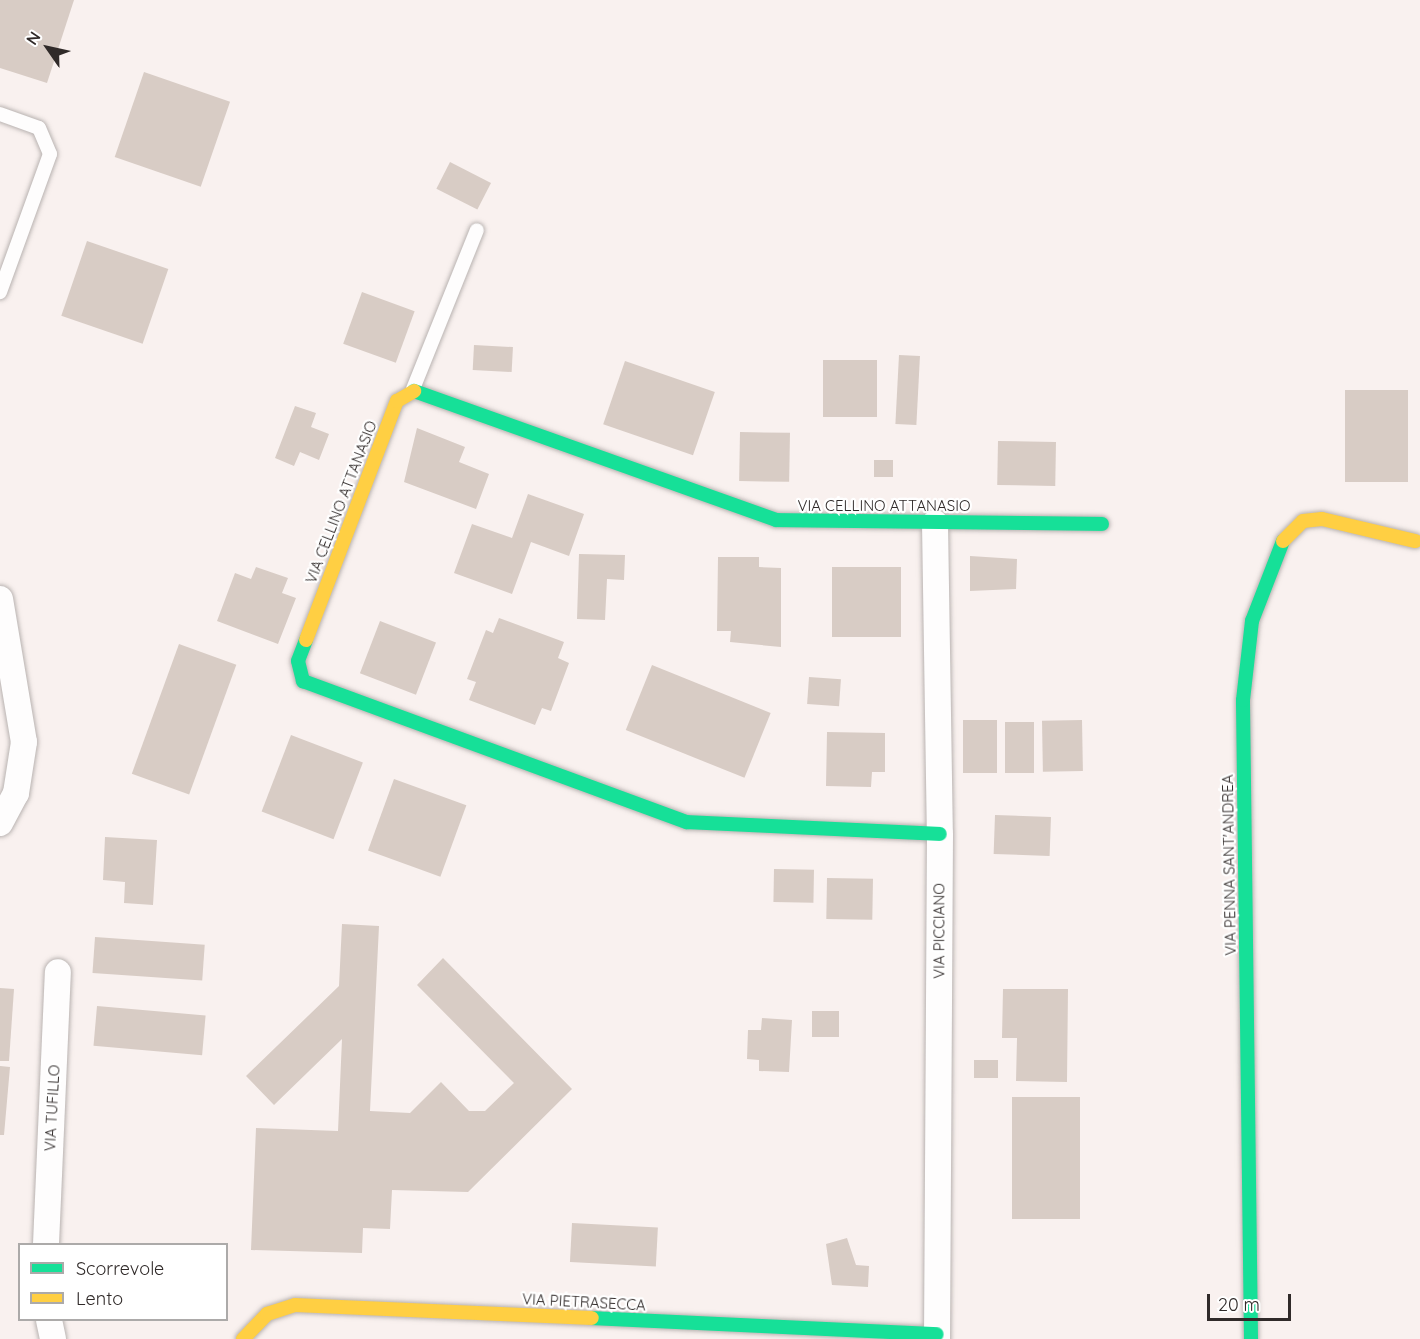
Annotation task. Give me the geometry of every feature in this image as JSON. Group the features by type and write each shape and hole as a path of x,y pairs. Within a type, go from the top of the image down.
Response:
{"street":[{"name":"VIA CELLINO ATTANASIO","path":"940,834 687,822 303,681 297,669 303,650 397,401 413,390 765,517 828,524 1102,524"},
{"name":"VIA PENNA SANT'ANDREA","path":"1251,1339 1243,700 1252,621 1278,546 1303,521 1322,519 1415,541"},
{"name":"VIA PICCIANO","path":"935,523 940,834 937,1336"},
{"path":"0,823 16,793 24,742 1,613"},
{"name":"VIA TUFILLO","path":"46,1243 58,972"},
{"name":"VIA PIETRASECCA","path":"243,1339 267,1314 295,1305 937,1336"},
{"path":"50,1321 52,1339"}],"lane":[{"path":"0,114 39,128 50,154 0,292"},
{"path":"413,390 477,230"}],"building":[{"path":"0,0 74,0 47,83 0,68"},
{"path":"144,72 230,102 201,187 115,157"},
{"path":"450,162 491,183 477,210 436,189"},
{"path":"87,241 168,269 143,344 61,316"},
{"path":"362,292 415,311 396,363 343,344"},
{"path":"474,345 513,347 512,372 473,370"},
{"path":"899,355 920,356 916,425 895,424"},
{"path":"823,360 877,360 877,417 823,417"},
{"path":"625,361 715,392 693,455 603,424"},
{"path":"1345,390 1408,390 1408,482 1345,482"},
{"path":"295,406 316,413 311,427 329,434 319,460 300,452 294,466 275,458"},
{"path":"417,428 465,447 459,462 489,474 476,509 404,482"},
{"path":"740,432 790,433 789,482 739,481"},
{"path":"998,441 1056,442 1055,486 997,485"},
{"path":"874,460 893,460 893,477 874,477"},
{"path":"528,494 584,514 569,556 531,542 512,594 454,573 472,524 512,538"},
{"path":"579,554 625,555 624,580 607,579 605,620 577,619"},
{"path":"970,556 1017,559 1016,589 970,591"},
{"path":"718,557 759,557 759,567 781,568 781,647 730,642 731,631 717,631"},
{"path":"256,567 288,578 282,593 296,598 278,644 217,621 235,573 251,579"},
{"path":"832,567 901,567 901,637 832,637"},
{"path":"499,618 564,642 558,658 569,663 551,711 542,708 535,725 469,700 476,682 467,679 486,630 493,633"},
{"path":"380,621 436,643 416,695 360,673"},
{"path":"179,644 236,665 189,795 132,774"},
{"path":"652,665 771,713 744,778 626,730"},
{"path":"809,677 841,679 839,706 807,704"},
{"path":"963,720 997,720 997,773 963,773"},
{"path":"1082,720 1083,771 1043,772 1042,721"},
{"path":"1005,722 1034,722 1034,773 1005,773"},
{"path":"827,732 885,733 885,772 872,772 871,787 826,786"},
{"path":"291,735 363,763 333,839 262,812"},
{"path":"394,779 466,805 440,877 368,850"},
{"path":"995,815 1051,817 1050,856 994,854"},
{"path":"105,837 157,840 153,905 124,903 125,882 103,880"},
{"path":"774,869 814,870 813,903 773,902"},
{"path":"827,878 873,879 872,920 826,919"},
{"path":"342,924 379,926 370,1111 410,1113 441,1082 469,1111 485,1111 514,1083 417,985 443,958 572,1089 468,1192 392,1190 390,1229 363,1228 362,1253 251,1250 256,1128 338,1131 342,1039 274,1105 246,1076 339,986"},
{"path":"95,937 205,945 202,981 92,973"},
{"path":"0,988 14,989 9,1061 0,1061"},
{"path":"1003,989 1068,989 1067,1082 1016,1081 1017,1038 1002,1038"},
{"path":"97,1006 206,1015 202,1055 94,1046"},
{"path":"812,1011 839,1011 839,1037 812,1037"},
{"path":"762,1018 792,1020 789,1072 759,1071 759,1060 747,1059 748,1030 761,1030"},
{"path":"974,1060 998,1060 998,1078 974,1078"},
{"path":"0,1066 10,1067 4,1135 0,1135"},
{"path":"1012,1097 1080,1097 1080,1219 1012,1219"},
{"path":"572,1223 658,1228 656,1266 570,1262"},
{"path":"847,1238 856,1265 869,1266 868,1287 832,1285 826,1244"}],"traffic: fast":[{"path":"414,391 776,520 1102,524"},
{"path":"1251,1339 1243,700 1252,621 1283,541"},
{"path":"306,640 298,661 303,681 687,822 940,834"},
{"path":"592,1318 937,1334"}],"traffic: slow":[{"path":"306,640 397,401 414,391"},
{"path":"1283,541 1303,521 1322,519 1415,541"},
{"path":"243,1339 267,1314 295,1305 592,1318"}]}
